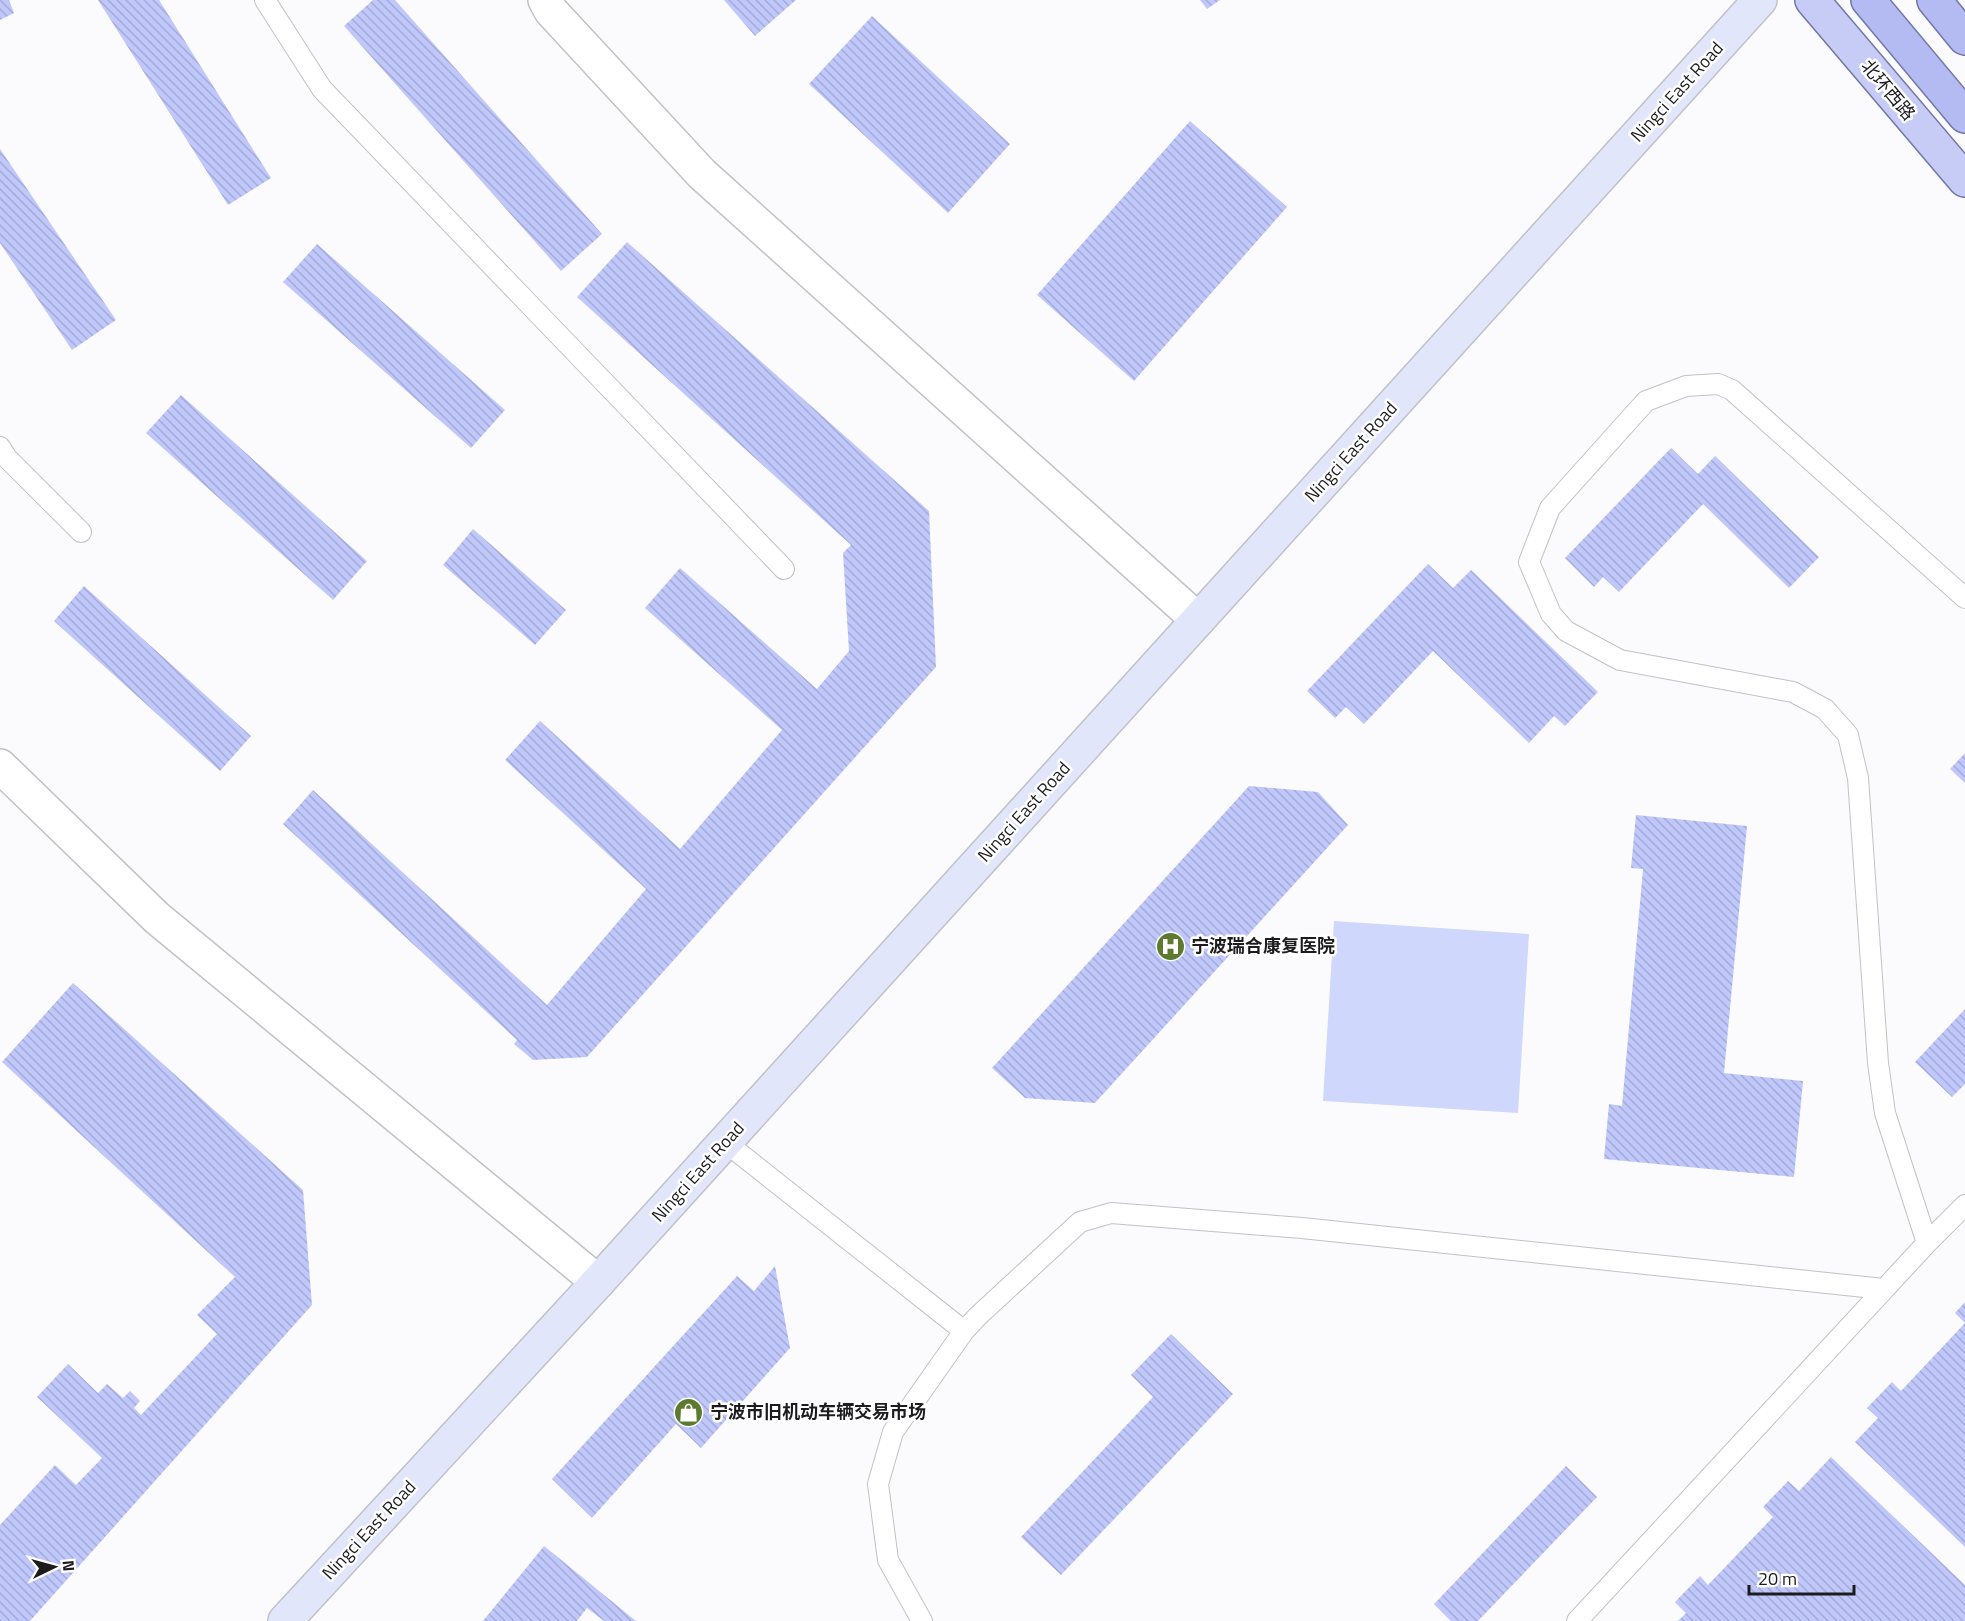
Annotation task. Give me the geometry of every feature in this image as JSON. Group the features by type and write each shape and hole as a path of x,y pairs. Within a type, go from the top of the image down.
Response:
{"highway":[{"path":"1868,0 1965,116"},
{"path":"1934,0 1965,38"}],"main road":[{"name":"Ningci East Road","path":"285,1621 598,1282 1760,0"},
{"name":"北环西路","path":"1812,0 1965,180"}],"street":[{"path":"545,0 551,11 702,174 1198,620"},
{"path":"0,766 157,918 598,1282"}],"lane":[{"path":"267,0 322,89 784,569"},
{"path":"1927,1243 1885,1113 1878,1064 1858,778 1848,735 1825,709 1793,692 1620,660 1566,631 1551,614 1530,562 1550,508 1646,401 1686,386 1718,384 1732,390 1965,598"},
{"path":"0,447 7,458 81,532"},
{"path":"725,1142 964,1331"},
{"path":"1581,1620 1884,1289 1965,1205"},
{"path":"922,1621 888,1560 878,1484 893,1432 964,1331 1080,1222 1111,1213 1302,1228 1884,1289"}],"shaded area":[{"path":"1334,921 1529,934 1518,1113 1323,1101"}],"building":[{"path":"0,0 9,0 14,13 0,20"},
{"path":"98,0 159,0 271,178 228,205"},
{"path":"373,0 395,0 602,234 561,271 344,26"},
{"path":"724,0 796,0 755,36"},
{"path":"1200,0 1220,0 1207,9"},
{"path":"872,16 1010,144 948,213 809,84"},
{"path":"1190,121 1287,207 1134,381 1037,295"},
{"path":"0,149 116,320 72,350 0,243"},
{"path":"627,242 929,511 936,667 587,1057 533,1060 514,1044 517,1040 283,824 313,790 547,1005 646,889 505,760 540,721 680,849 782,730 645,608 680,568 817,689 849,651 843,553 851,545 577,297"},
{"path":"317,244 505,410 471,448 283,282"},
{"path":"181,395 367,561 333,600 146,433"},
{"path":"1671,448 1698,474 1715,456 1819,557 1789,588 1703,504 1619,592 1603,577 1594,587 1565,558"},
{"path":"473,529 566,610 535,645 443,565"},
{"path":"1428,564 1453,588 1471,570 1598,692 1565,726 1554,716 1529,743 1433,651 1364,724 1346,707 1335,718 1307,691"},
{"path":"84,586 251,736 220,771 54,621"},
{"path":"1965,753 1965,783 1950,769"},
{"name":"宁波瑞合康复医院","path":"1249,786 1318,792 1348,825 1095,1103 1025,1098 992,1068"},
{"path":"1636,815 1747,826 1724,1073 1803,1081 1794,1177 1604,1159 1609,1104 1622,1106 1643,869 1631,868"},
{"path":"73,983 303,1190 312,1305 30,1621 0,1621 0,1525 55,1465 76,1485 102,1458 37,1397 68,1364 98,1393 107,1384 123,1398 130,1391 140,1401 134,1408 141,1415 217,1334 197,1315 235,1277 2,1062"},
{"path":"1965,1009 1965,1084 1952,1097 1915,1062"},
{"path":"775,1266 790,1348 701,1448 676,1424 592,1518 552,1479 737,1276 754,1291"},
{"path":"1965,1302 1965,1323 1955,1313"},
{"path":"1965,1323 1965,1547 1855,1442 1878,1418 1867,1408 1892,1382 1901,1391"},
{"path":"1171,1334 1233,1394 1061,1575 1021,1537 1153,1397 1131,1375"},
{"path":"1831,1457 1965,1585 1965,1621 1678,1621 1686,1613 1675,1602 1700,1576 1708,1585 1773,1517 1763,1507 1788,1481 1799,1491"},
{"path":"1566,1466 1597,1497 1478,1621 1451,1621 1434,1604"},
{"path":"544,1546 636,1621 604,1621 587,1608 577,1621 483,1621"}],"place":[{"name":"宁波瑞合康复医院","path":"1170,946"},
{"name":"宁波市旧机动车辆交易市场","path":"689,1412"}]}
